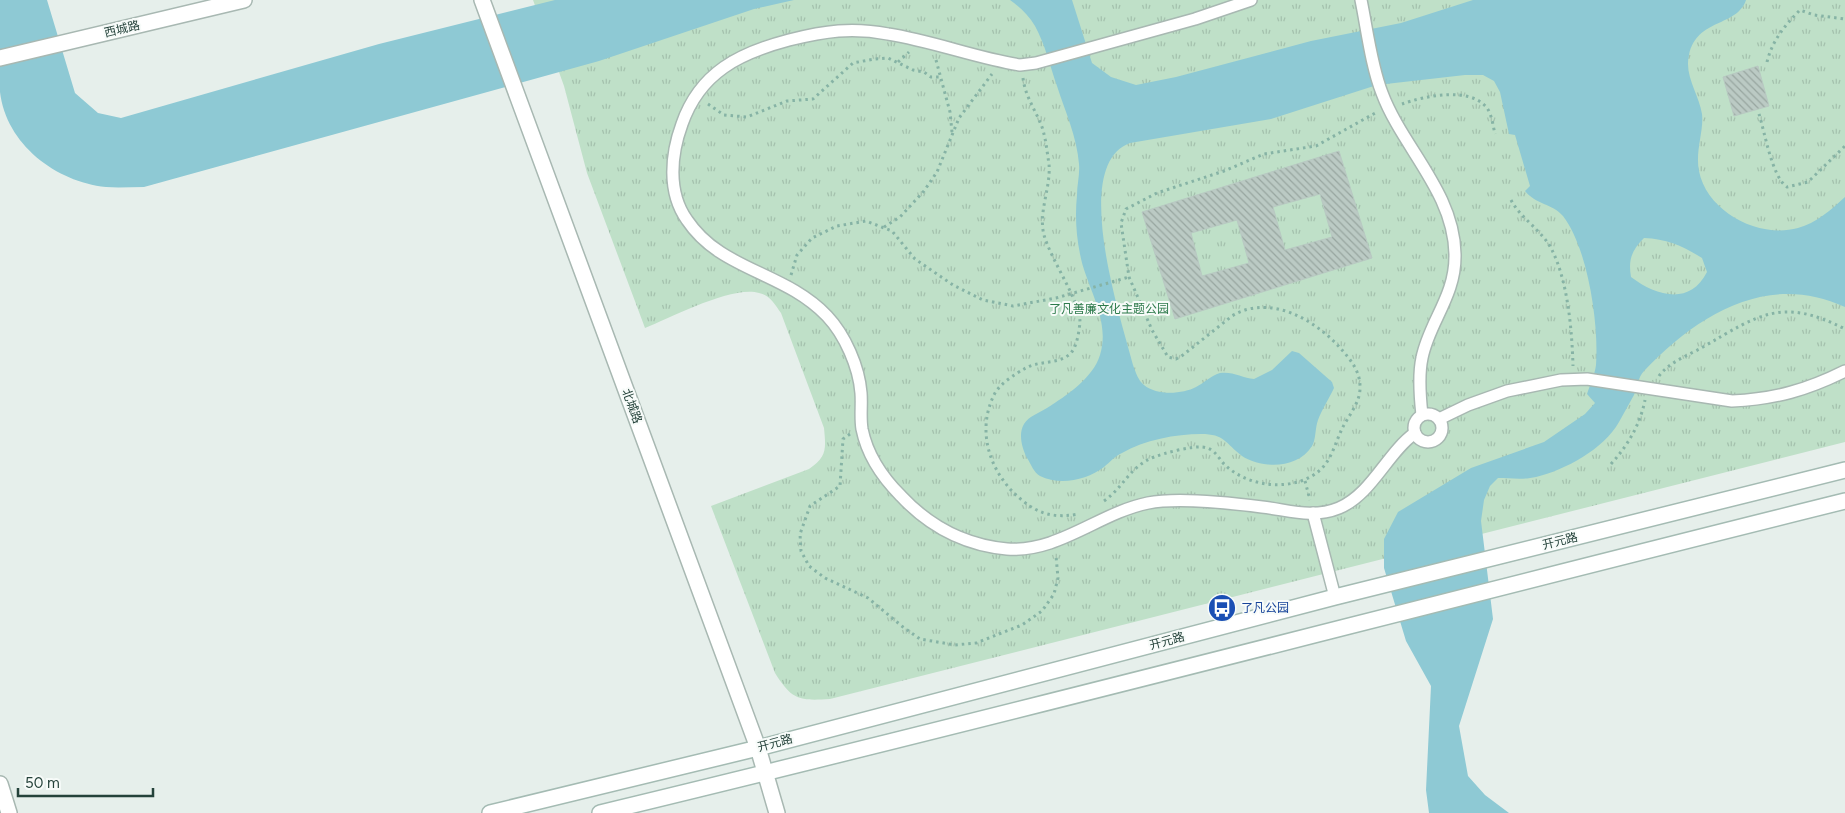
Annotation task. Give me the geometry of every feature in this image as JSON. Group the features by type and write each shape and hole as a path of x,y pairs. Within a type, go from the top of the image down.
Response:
{"main road":[{"name":"西城路","path":"0,58 244,0"},
{"name":"北城路","path":"482,0 758,748 777,813"},
{"name":"开元路","path":"490,813 758,748 1335,597 1845,470"},
{"path":"600,813 766,774 1509,584 1845,501"},
{"path":"0,784 8,813"}],"lane":[{"path":"1250,0 1195,20 1044,61 1020,65 888,33 846,29 818,33 748,52 729,63 697,93 685,115 673,157 673,178 677,198 686,219 714,250 788,285 811,301 838,329 856,368 861,388 861,425 872,457 897,492 932,524 957,538 979,545 1010,549 1050,544 1098,520 1150,502 1224,502 1268,507 1285,512 1313,513 1338,508 1354,499 1400,445 1415,433"},
{"path":"1361,0 1382,92 1389,108 1431,178 1452,230 1454,246 1453,276 1448,296 1422,357 1420,375 1422,415"},
{"path":"1439,420 1468,405 1520,387 1573,380 1586,379 1732,401 1779,397 1845,371"},
{"path":"1432,414 1439,420 1441,432 1436,439 1423,441 1415,433 1415,421 1422,415 1432,414"},
{"path":"1313,513 1335,597"}],"path":[{"path":"1767,62 1770,49 1778,35 1800,10 1814,15 1845,19"},
{"path":"930,43 942,77 950,112 952,132"},
{"path":"697,93 724,115 747,118 787,101 813,99 852,63 865,60 888,58 913,70 924,72 931,77 942,77"},
{"path":"883,228 900,217 924,191 937,172 952,132 964,110 1002,62"},
{"path":"1020,65 1024,87 1042,128 1049,167 1042,212 1043,233 1049,251 1080,319 1079,334 1072,352 1062,360 1026,368 995,392 988,419 986,436 988,451 995,469 1016,496 1032,508 1049,516 1084,513"},
{"path":"1097,506 1113,495 1135,466 1155,457 1202,447 1215,452 1225,465 1252,481 1264,484 1288,484 1305,481 1321,469 1331,456 1342,429 1355,406 1360,387 1357,372 1343,351 1307,319 1273,309 1255,308 1240,311 1183,355 1176,359 1168,357 1152,330 1129,277 1121,223 1126,209 1157,193 1224,171 1264,154 1316,146 1389,108 1424,98 1460,95 1473,97 1488,109 1495,134"},
{"path":"1759,114 1775,172 1781,184 1787,188 1808,182 1845,146"},
{"path":"1511,200 1517,211 1552,249 1560,271 1572,340 1573,380"},
{"path":"788,285 797,255 812,238 837,226 866,221 892,232 915,259 953,285 983,300 1013,306 1070,294 1129,277"},
{"path":"1611,464 1626,447 1638,425 1648,389 1662,372 1678,361 1752,320 1776,313 1800,311 1823,318 1845,329"},
{"path":"861,425 843,440 840,486 810,506 800,534 801,551 810,566 824,578 868,598 902,628 920,639 955,645 976,643 1022,625 1042,612 1054,594 1058,578 1057,559 1050,544"},
{"path":"1305,481 1313,513"}],"green space":[{"name":"了凡善廉文化主题公园","path":"533,0 1845,0 1845,442 830,699 811,700 797,697 786,689 775,673 711,506 809,469 815,465 824,452 824,428 781,313 772,301 763,294 748,292 702,303 645,328 587,173 564,86"}],"water":[{"path":"0,0 47,0 75,93 98,113 121,118 379,44 555,0 794,0 754,9 599,61 144,187 106,187 87,184 52,168 36,157 23,144 12,128 4,111 0,92"},
{"path":"1010,0 1072,0 1092,63 1111,77 1136,85 1176,77 1311,41 1401,23 1473,0 1746,0 1741,9 1734,15 1708,28 1700,35 1693,43 1689,55 1690,78 1702,114 1698,156 1699,171 1704,186 1712,199 1724,210 1752,226 1767,230 1783,230 1805,226 1823,215 1845,197 1845,307 1816,297 1789,294 1762,297 1736,304 1687,332 1642,373 1634,395 1619,422 1604,441 1594,449 1571,464 1547,474 1527,478 1498,478 1490,486 1484,500 1481,521 1493,619 1459,726 1468,776 1485,795 1509,813 1429,813 1426,790 1431,686 1406,641 1384,568 1384,539 1398,512 1471,468 1544,442 1585,414 1595,403 1587,394 1596,365 1596,329 1590,288 1579,247 1572,230 1563,216 1534,199 1525,191 1530,186 1515,135 1509,134 1500,92 1494,81 1483,75 1465,75 1377,85 1271,119 1130,143 1112,157 1103,181 1101,211 1104,246 1119,315 1133,365 1142,383 1149,389 1170,393 1191,389 1220,373 1229,373 1254,379 1272,370 1292,351 1299,353 1332,382 1334,388 1321,412 1312,446 1306,454 1289,463 1269,465 1259,463 1242,456 1220,438 1209,434 1191,434 1160,439 1131,448 1119,454 1097,472 1073,480 1056,481 1040,476 1034,471 1022,445 1022,428 1034,415 1070,392 1085,379 1100,355 1103,342 1102,329 1100,316 1083,266 1079,247 1076,210 1079,168 1073,134 1039,33 1024,12","holes":["1644,238 1675,244 1702,258 1707,272 1700,283 1682,294 1672,294 1651,289 1631,277 1630,265 1632,255"]}],"building":[{"path":"1758,66 1769,106 1734,116 1723,77"},
{"path":"1339,151 1372,258 1175,319 1142,212","holes":["1320,194 1332,237 1285,250 1273,207","1237,220 1249,263 1202,276 1191,233"]}],"place":[{"name":"了凡公园","path":"1222,608"}]}
